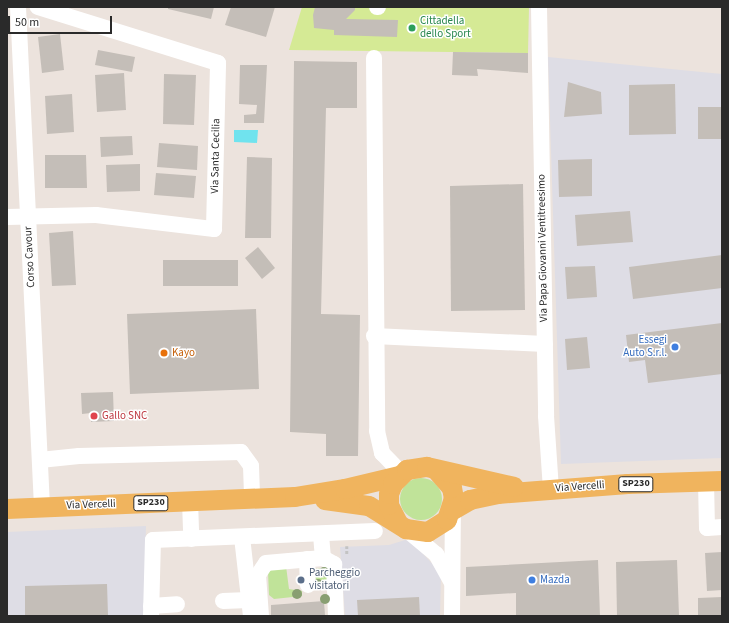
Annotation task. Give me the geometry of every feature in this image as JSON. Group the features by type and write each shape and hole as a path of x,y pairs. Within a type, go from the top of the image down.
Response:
{"main road":[{"name":"Via Vercelli","path":"7,509 295,497 345,490 400,475 417,467 542,490"},
{"path":"437,471 452,488 454,499 453,510"},
{"path":"400,475 389,494 389,505 402,526"},
{"name":"Via Vercelli","path":"295,497 369,506 402,526 417,533 434,530 447,520 453,510 470,500 542,490 714,481"}],"street":[{"name":"Corso Cavour","path":"18,7 42,507"},
{"name":"Via Santa Cecilia","path":"7,217 96,214 214,229 218,64 38,7"},
{"name":"Via Papa Giovanni Ventitreesimo","path":"538,7 545,344 542,490"},
{"path":"374,58 374,336 376,431 382,453 400,475"},
{"path":"374,336 545,344"},
{"path":"40,460 79,456 241,452 250,466 252,499"},
{"path":"714,481 707,528 722,527"},
{"path":"190,502 191,539"},
{"path":"452,616 453,510"},
{"path":"402,526 436,554 453,584"},
{"path":"177,604 151,611 153,540 375,531"},
{"path":"321,534 323,558"},
{"path":"242,537 251,616"},
{"path":"261,616 258,575 266,563 323,558 334,564 336,616"},
{"path":"307,559 308,585"},
{"path":"223,601 249,600"}],"shaded area":[{"path":"548,57 722,74 722,458 561,464"},
{"path":"146,526 144,616 7,616 7,532"},
{"path":"405,540 411,541 441,573 440,616 345,616 340,547 389,545"}],"green space":[{"name":"Cittadella dello Sport","path":"302,7 529,7 528,53 289,50"},
{"path":"417,478 425,478 433,481 439,487 442,499 439,511 433,517 425,520 417,520 409,517 403,511 400,503 400,495 403,487 409,481"},
{"path":"286,566 289,589 302,591 302,596 274,599 269,595 268,572 270,568"},
{"path":"329,568 329,589 314,590 313,569"}],"water":[{"path":"234,130 258,130 257,143 234,142"}],"building":[{"path":"168,7 214,7 211,19 168,9"},
{"path":"231,7 275,7 266,37 225,25"},
{"path":"315,7 355,7 355,10 346,19 398,20 397,37 334,35 334,30 314,28 313,15"},
{"path":"60,34 64,70 42,73 38,37"},
{"path":"98,50 135,57 132,72 95,65"},
{"path":"453,52 528,53 528,73 477,69 478,76 452,75"},
{"path":"294,61 357,62 357,108 326,108 321,314 360,315 358,456 326,456 326,434 290,432"},
{"path":"240,65 267,65 264,123 244,123 244,115 256,114 257,105 239,104"},
{"path":"124,73 126,110 97,112 95,75"},
{"path":"164,74 196,75 194,125 163,124"},
{"path":"568,82 601,92 602,114 564,117"},
{"path":"675,84 676,134 629,135 629,85"},
{"path":"72,94 74,132 47,134 45,96"},
{"path":"698,107 722,107 722,139 698,139"},
{"path":"132,136 133,155 101,157 100,137"},
{"path":"159,143 198,146 197,170 157,167"},
{"path":"45,155 86,155 87,188 45,188"},
{"path":"247,157 272,158 271,238 245,238"},
{"path":"592,159 592,196 559,197 558,160"},
{"path":"140,164 140,191 107,192 106,165"},
{"path":"156,173 196,176 194,198 154,195"},
{"path":"523,184 525,310 451,311 450,186"},
{"path":"630,211 633,242 577,246 575,215"},
{"path":"73,231 76,285 52,286 49,233"},
{"path":"258,247 275,268 262,279 245,258"},
{"path":"722,255 722,288 633,299 629,267"},
{"path":"163,260 238,260 238,286 163,286"},
{"path":"595,266 597,297 567,299 565,267"},
{"path":"256,309 259,389 130,394 127,314"},
{"name":"Essegi Auto S.r.l.","path":"722,323 722,374 648,383 645,360 629,362 626,335"},
{"path":"587,337 590,368 567,370 565,339"},
{"path":"113,392 114,421 91,422 91,413 82,414 81,393"},
{"path":"722,552 722,590 707,591 705,553"},
{"name":"Mazda","path":"598,560 600,616 516,616 516,593 466,596 466,567"},
{"path":"677,560 679,616 617,616 616,562"},
{"path":"107,584 108,616 25,616 25,586"},
{"path":"419,597 420,616 358,616 357,600"},
{"path":"722,597 722,616 698,616 698,598"},
{"path":"324,601 325,616 271,616 271,605"}],"place":[{"name":"Cittadella dello Sport","path":"412,28"},
{"name":"Essegi Auto S.r.l.","path":"675,347"},
{"name":"Kayo","path":"164,353"},
{"name":"Gallo SNC","path":"94,416"},
{"name":"Parcheggio visitatori","path":"301,580"},
{"name":"Mazda","path":"532,580"}]}
